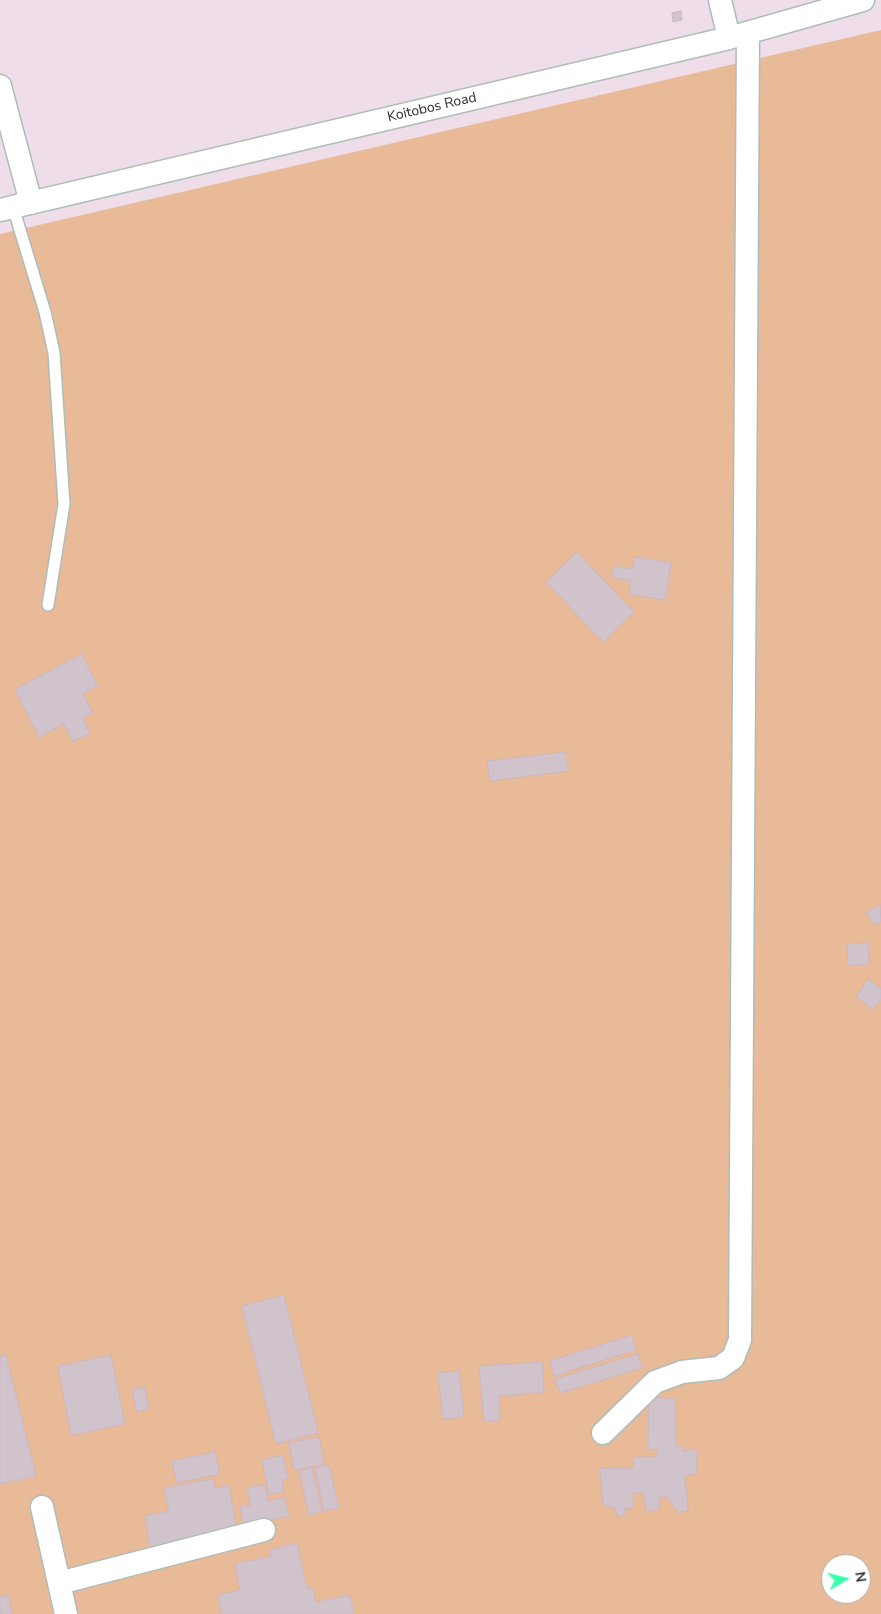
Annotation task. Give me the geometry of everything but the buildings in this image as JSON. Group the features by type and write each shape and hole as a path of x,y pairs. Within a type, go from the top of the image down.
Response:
{"street":[{"path":"603,1433 655,1382 682,1372 719,1368 733,1358 740,1340 738,35 720,0"},
{"name":"Koitobos Road","path":"15,207 738,35 863,0"},
{"path":"0,86 15,207"},
{"path":"42,1507 66,1614"},
{"path":"59,1583 264,1530"}],"lane":[{"path":"15,207 45,312 54,353 64,504 48,604"}],"shaded area":[{"path":"881,30 881,1614 0,1614 0,234"}]}
